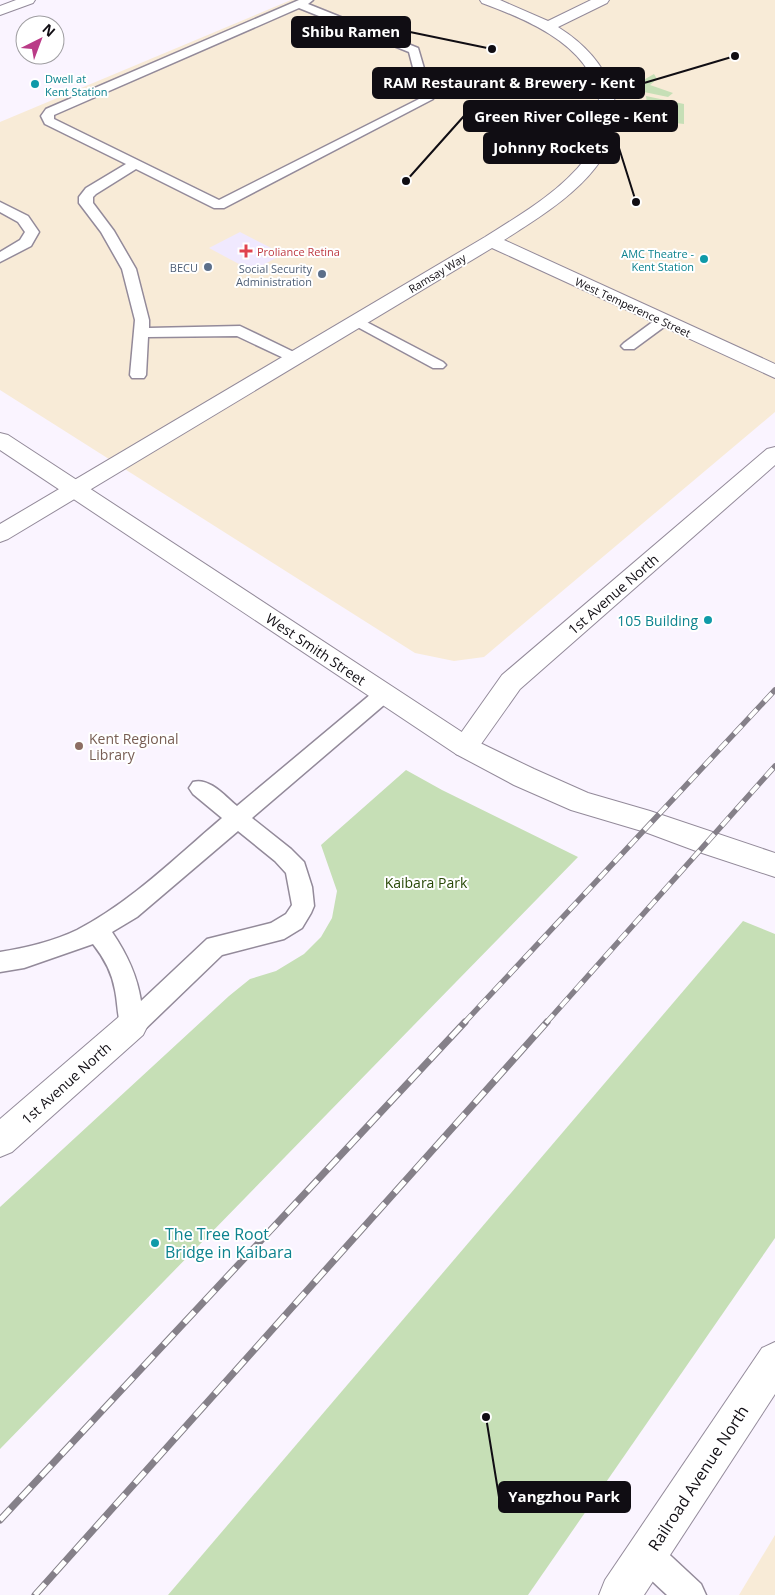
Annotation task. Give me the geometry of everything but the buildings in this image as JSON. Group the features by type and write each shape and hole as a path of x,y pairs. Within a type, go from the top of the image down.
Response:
{"street":[{"path":"0,10 28,0"},
{"name":"Ramsay Way","path":"0,534 491,241 565,190 592,160 602,144 607,130 610,113 600,77 590,62 548,27 507,7 487,0"},
{"path":"548,27 602,0"},
{"name":"West Temperence Street","path":"491,241 775,372"},
{"name":"West Smith Street","path":"0,440 465,746 524,777 581,802 650,822 706,843 775,865"},
{"name":"1st Avenue North","path":"465,746 511,682 775,454"},
{"name":"1st Avenue North","path":"0,1141 132,1025"},
{"name":"Railroad Avenue North","path":"620,1595 775,1361"}],"lane":[{"path":"303,2 414,50 427,99 219,205 49,121 46,116 50,112 303,2"},
{"path":"136,164 91,191 86,197 86,203 107,231 129,268 142,320 138,375"},
{"path":"0,206 22,219 32,232 26,243 0,258"},
{"path":"357,321 438,365"},
{"path":"628,346 663,321"},
{"path":"141,333 240,331 295,358"},
{"path":"0,962 24,958 83,938 129,910 384,694"},
{"path":"132,1025 215,946 276,932 294,921 303,906 302,887 296,869 283,854 200,788"},
{"path":"96,930 118,960 127,988 132,1025"},
{"path":"647,1555 690,1595"}],"shaded area":[{"path":"291,0 775,0 775,412 484,657 454,661 415,653 0,390 0,122"},
{"name":"Proliance Retina","path":"240,232 283,254 252,271 209,248"},
{"path":"775,1535 775,1595 739,1595"}],"green space":[{"path":"654,74 657,79 650,85 673,93 668,97 644,92 640,82"},
{"path":"646,96 684,104 684,124 649,120"},
{"name":"Kaibara Park","path":"406,770 442,790 578,857 0,1449 0,1207 229,996 250,979 276,971 304,954 321,937 332,918 337,891 321,845"},
{"path":"743,921 775,934 775,1238 528,1595 168,1595"}],"railway":[{"path":"464,1023 775,690"},
{"path":"546,1023 775,766"},
{"path":"0,1520 465,1022"},
{"path":"35,1595 547,1022"}],"place":[{"name":"Shibu Ramen","path":"492,49"},
{"name":"RAM Restaurant & Brewery - Kent","path":"735,56"},
{"name":"Dwell at Kent Station","path":"35,84"},
{"name":"Green River College - Kent","path":"406,181"},
{"name":"Johnny Rockets","path":"636,202"},
{"name":"Proliance Retina","path":"246,251"},
{"name":"AMC Theatre - Kent Station","path":"704,259"},
{"name":"BECU","path":"208,267"},
{"name":"Social Security Administration","path":"322,274"},
{"name":"105 Building","path":"708,620"},
{"name":"Kent Regional Library","path":"79,746"},
{"name":"The Tree Root Bridge in Kaibara","path":"155,1243"},
{"name":"Yangzhou Park","path":"486,1417"}]}
